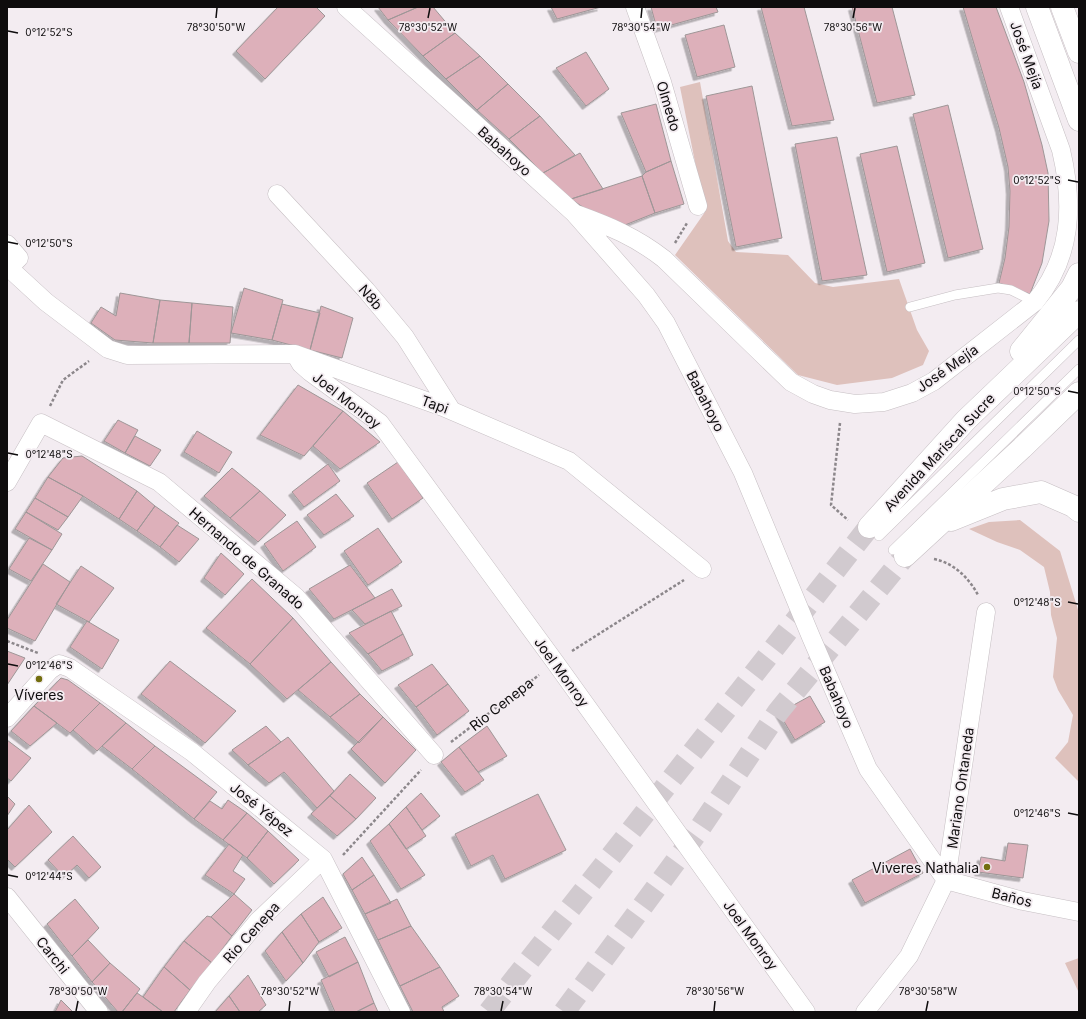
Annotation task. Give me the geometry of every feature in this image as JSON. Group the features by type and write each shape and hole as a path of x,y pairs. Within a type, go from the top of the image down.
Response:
{"main road":[{"path":"1037,7 1079,120"},
{"path":"1062,7 1079,52"},
{"path":"966,420 1072,288 1079,274"},
{"name":"Avenida Mariscal Sucre","path":"874,531 966,420 1079,312"},
{"path":"899,553 939,525 1079,393"},
{"path":"939,525 1003,499 1041,492 1072,506 1079,512"}],"street":[{"name":"Babahoyo","path":"346,7 574,213 646,294 666,323 743,473 868,769 946,880"},
{"name":"Olmedo","path":"635,7 662,82 698,206"},
{"name":"José Mejía","path":"574,213 608,225 629,236 664,259 791,382 812,394 830,400 855,404 884,402 912,393 934,381 1035,302 1046,289 1058,265 1064,246 1068,220 1069,199 1066,171 1061,150 1009,7"},
{"name":"N8b","path":"277,194 366,290 404,337 452,411"},
{"name":"Tapi","path":"7,244 19,258 9,268 46,302 108,349 127,355 295,354 452,411 569,461 696,572"},
{"name":"Joel Monroy","path":"295,354 301,364 310,372 380,423 555,662 806,1012"},
{"path":"7,482 41,422"},
{"name":"Hernando de Granado","path":"41,422 158,482 296,597 434,755"},
{"name":"Mariano Ontaneda","path":"865,1012 909,956 946,880 986,612"},
{"name":"José Yépez","path":"7,718 50,670 59,664 70,668 192,752 324,859 401,1012"},
{"name":"Rio Cenepa","path":"186,1012 207,982 258,921 324,859"},
{"name":"Baños","path":"946,880 1023,901 1079,912"},
{"name":"Carchi","path":"7,897 99,1012"}],"lane":[{"path":"910,307 955,295 998,288 1011,290 1035,302"},
{"path":"874,531 987,429 1079,340"},
{"path":"899,553 1004,442 1079,369"}],"path":[{"path":"664,259 698,206"},
{"path":"41,422 64,380 108,349"},
{"name":"Rio Cenepa","path":"343,856 434,755 555,662 696,572"},
{"path":"7,641 42,655"}],"shaded area":[{"path":"700,82 728,241 736,252 788,255 815,283 833,287 899,279 917,330 929,351 923,365 892,378 837,385 798,375 675,255 705,212 680,87"},
{"path":"1020,520 1060,551 1079,613 1079,782 1055,758 1068,742 1073,715 1058,690 1053,677 1057,638 1051,615 1050,592 1044,567 1020,550 997,542 969,529 989,522"},
{"path":"1079,958 1079,993 1065,963"}],"building":[{"path":"278,7 316,7 325,16 265,79 236,51"},
{"path":"378,7 418,7 388,20"},
{"path":"418,7 433,7 455,33 423,56 388,20"},
{"path":"551,7 601,7 557,19"},
{"path":"651,7 716,7 718,12 657,29"},
{"path":"761,7 804,7 834,120 792,126"},
{"path":"852,7 892,7 915,95 877,103"},
{"path":"963,7 996,7 1024,82 1042,145 1048,173 1049,221 1042,263 1030,294 999,283 1005,258 1009,227 1010,191 1008,167 999,128"},
{"path":"724,25 735,67 697,77 685,35"},
{"path":"455,33 480,56 446,79 423,56"},
{"path":"586,52 609,89 586,106 556,68"},
{"path":"480,56 508,84 477,110 446,79"},
{"path":"508,84 540,116 509,139 477,110"},
{"path":"752,86 782,238 736,247 706,96"},
{"path":"656,104 671,161 646,172 621,113"},
{"path":"948,105 983,249 948,258 913,114"},
{"path":"540,116 575,155 543,173 509,139"},
{"path":"837,137 867,275 822,281 795,144"},
{"path":"897,146 925,263 887,272 860,154"},
{"path":"580,153 603,189 571,199 543,173"},
{"path":"671,161 684,204 655,213 642,176 646,172"},
{"path":"642,176 655,213 615,229 571,199"},
{"path":"244,288 283,300 272,340 231,333"},
{"path":"120,293 160,300 153,343 115,340 91,323 101,307 116,316"},
{"path":"160,300 192,303 189,343 153,343"},
{"path":"192,303 233,307 230,343 189,343"},
{"path":"282,304 320,313 310,350 272,340"},
{"path":"321,306 353,318 342,358 310,350"},
{"path":"298,385 343,411 304,456 260,435"},
{"path":"343,411 380,442 340,469 313,446"},
{"path":"118,420 138,430 125,453 104,441"},
{"path":"197,431 232,452 219,473 184,452"},
{"path":"135,436 161,450 150,466 125,453"},
{"path":"82,456 137,491 119,519 83,496 48,477 63,458"},
{"path":"398,462 423,498 392,519 367,483"},
{"path":"328,464 340,481 304,507 292,492"},
{"path":"232,468 260,491 230,518 204,496"},
{"path":"48,477 83,496 68,517 35,498"},
{"path":"137,491 155,506 137,531 119,519"},
{"path":"260,491 286,515 258,542 230,518"},
{"path":"336,494 354,516 324,535 307,515"},
{"path":"35,498 68,517 58,530 26,512"},
{"path":"155,506 179,523 160,547 137,531"},
{"path":"26,512 62,534 52,550 15,529"},
{"path":"297,521 316,547 283,571 264,544"},
{"path":"177,525 199,539 179,562 160,547"},
{"path":"378,528 402,562 368,585 344,551"},
{"path":"29,538 52,550 31,581 9,569"},
{"path":"221,553 244,574 225,595 204,578"},
{"path":"43,564 70,582 35,641 7,628 7,620"},
{"path":"350,565 375,598 334,619 309,589"},
{"path":"81,566 114,588 89,622 56,604"},
{"path":"252,579 293,618 250,664 206,628"},
{"path":"392,589 402,606 365,624 352,610"},
{"path":"391,611 403,634 368,654 349,633"},
{"path":"293,618 331,662 287,699 250,664"},
{"path":"87,621 119,640 102,669 70,647"},
{"path":"403,634 413,655 382,671 368,654"},
{"path":"7,651 25,658 7,685"},
{"path":"170,661 236,711 205,743 141,694"},
{"path":"331,662 360,694 330,717 298,690"},
{"path":"432,664 448,684 416,707 398,685"},
{"path":"61,678 68,680 100,703 70,733 34,706"},
{"path":"448,684 469,711 437,735 416,707"},
{"path":"360,694 383,717 359,743 330,717"},
{"path":"810,696 825,722 795,740 779,713"},
{"path":"100,703 126,723 97,751 73,730"},
{"path":"34,706 57,723 30,746 11,731"},
{"path":"383,717 416,750 385,783 351,749"},
{"path":"126,723 155,746 132,769 102,746"},
{"path":"266,726 281,742 248,765 232,750"},
{"path":"487,726 507,756 478,772 459,747"},
{"path":"288,737 334,791 317,808 284,772 269,783 248,765"},
{"path":"7,740 31,758 11,781 7,778"},
{"path":"155,746 217,792 194,819 132,769"},
{"path":"459,747 484,780 465,792 441,762"},
{"path":"350,774 376,798 356,819 330,796"},
{"path":"421,793 440,816 422,830 406,807"},
{"path":"538,794 566,850 505,879 493,855 471,866 455,834"},
{"path":"7,796 15,804 7,816"},
{"path":"330,796 356,819 337,836 311,814"},
{"path":"228,800 247,813 223,840 194,819 210,801 222,809"},
{"path":"29,805 52,832 15,867 7,859 7,830"},
{"path":"406,807 426,836 406,849 389,824"},
{"path":"247,813 268,831 247,858 223,840"},
{"path":"389,824 425,875 401,889 370,841"},
{"path":"268,831 299,860 274,884 247,858"},
{"path":"73,836 101,867 89,878 77,865 64,877 48,860"},
{"path":"1008,843 1028,845 1023,878 978,872 981,857 1005,861"},
{"path":"229,844 243,855 233,871 245,879 234,894 205,875"},
{"path":"910,849 923,873 865,903 852,880"},
{"path":"362,857 374,875 352,890 343,874"},
{"path":"374,875 391,903 365,914 352,890"},
{"path":"234,894 252,910 232,936 211,917"},
{"path":"323,897 342,928 319,942 301,914"},
{"path":"75,899 99,928 72,956 47,924"},
{"path":"397,899 411,926 378,940 365,914"},
{"path":"301,914 319,942 303,963 282,932"},
{"path":"207,916 211,917 232,936 212,963 184,941"},
{"path":"411,926 440,967 400,986 378,940"},
{"path":"282,932 303,963 286,981 265,951"},
{"path":"345,937 358,962 329,977 316,952"},
{"path":"88,940 110,963 92,982 72,956"},
{"path":"184,941 212,963 190,990 164,967"},
{"path":"358,962 374,1003 356,1012 335,1012 321,980"},
{"path":"110,963 140,989 122,1012 118,1012 92,982"},
{"path":"164,967 190,990 174,1012 163,1012 143,997"},
{"path":"440,967 459,996 442,1007 444,1012 413,1012 400,986"},
{"path":"248,975 266,1005 258,1012 240,1012 229,996"},
{"path":"137,993 143,997 163,1012 122,1012"},
{"path":"229,996 240,1012 215,1012"},
{"path":"61,1000 73,1012 55,1012"},
{"path":"374,1003 378,1012 356,1012"}],"tunnel":[{"path":"489,1012 869,527"},
{"path":"564,1012 696,834 778,712 905,556"}],"place":[{"name":"Víveres","path":"39,679"},
{"name":"Viveres Nathalia","path":"987,867"}]}
